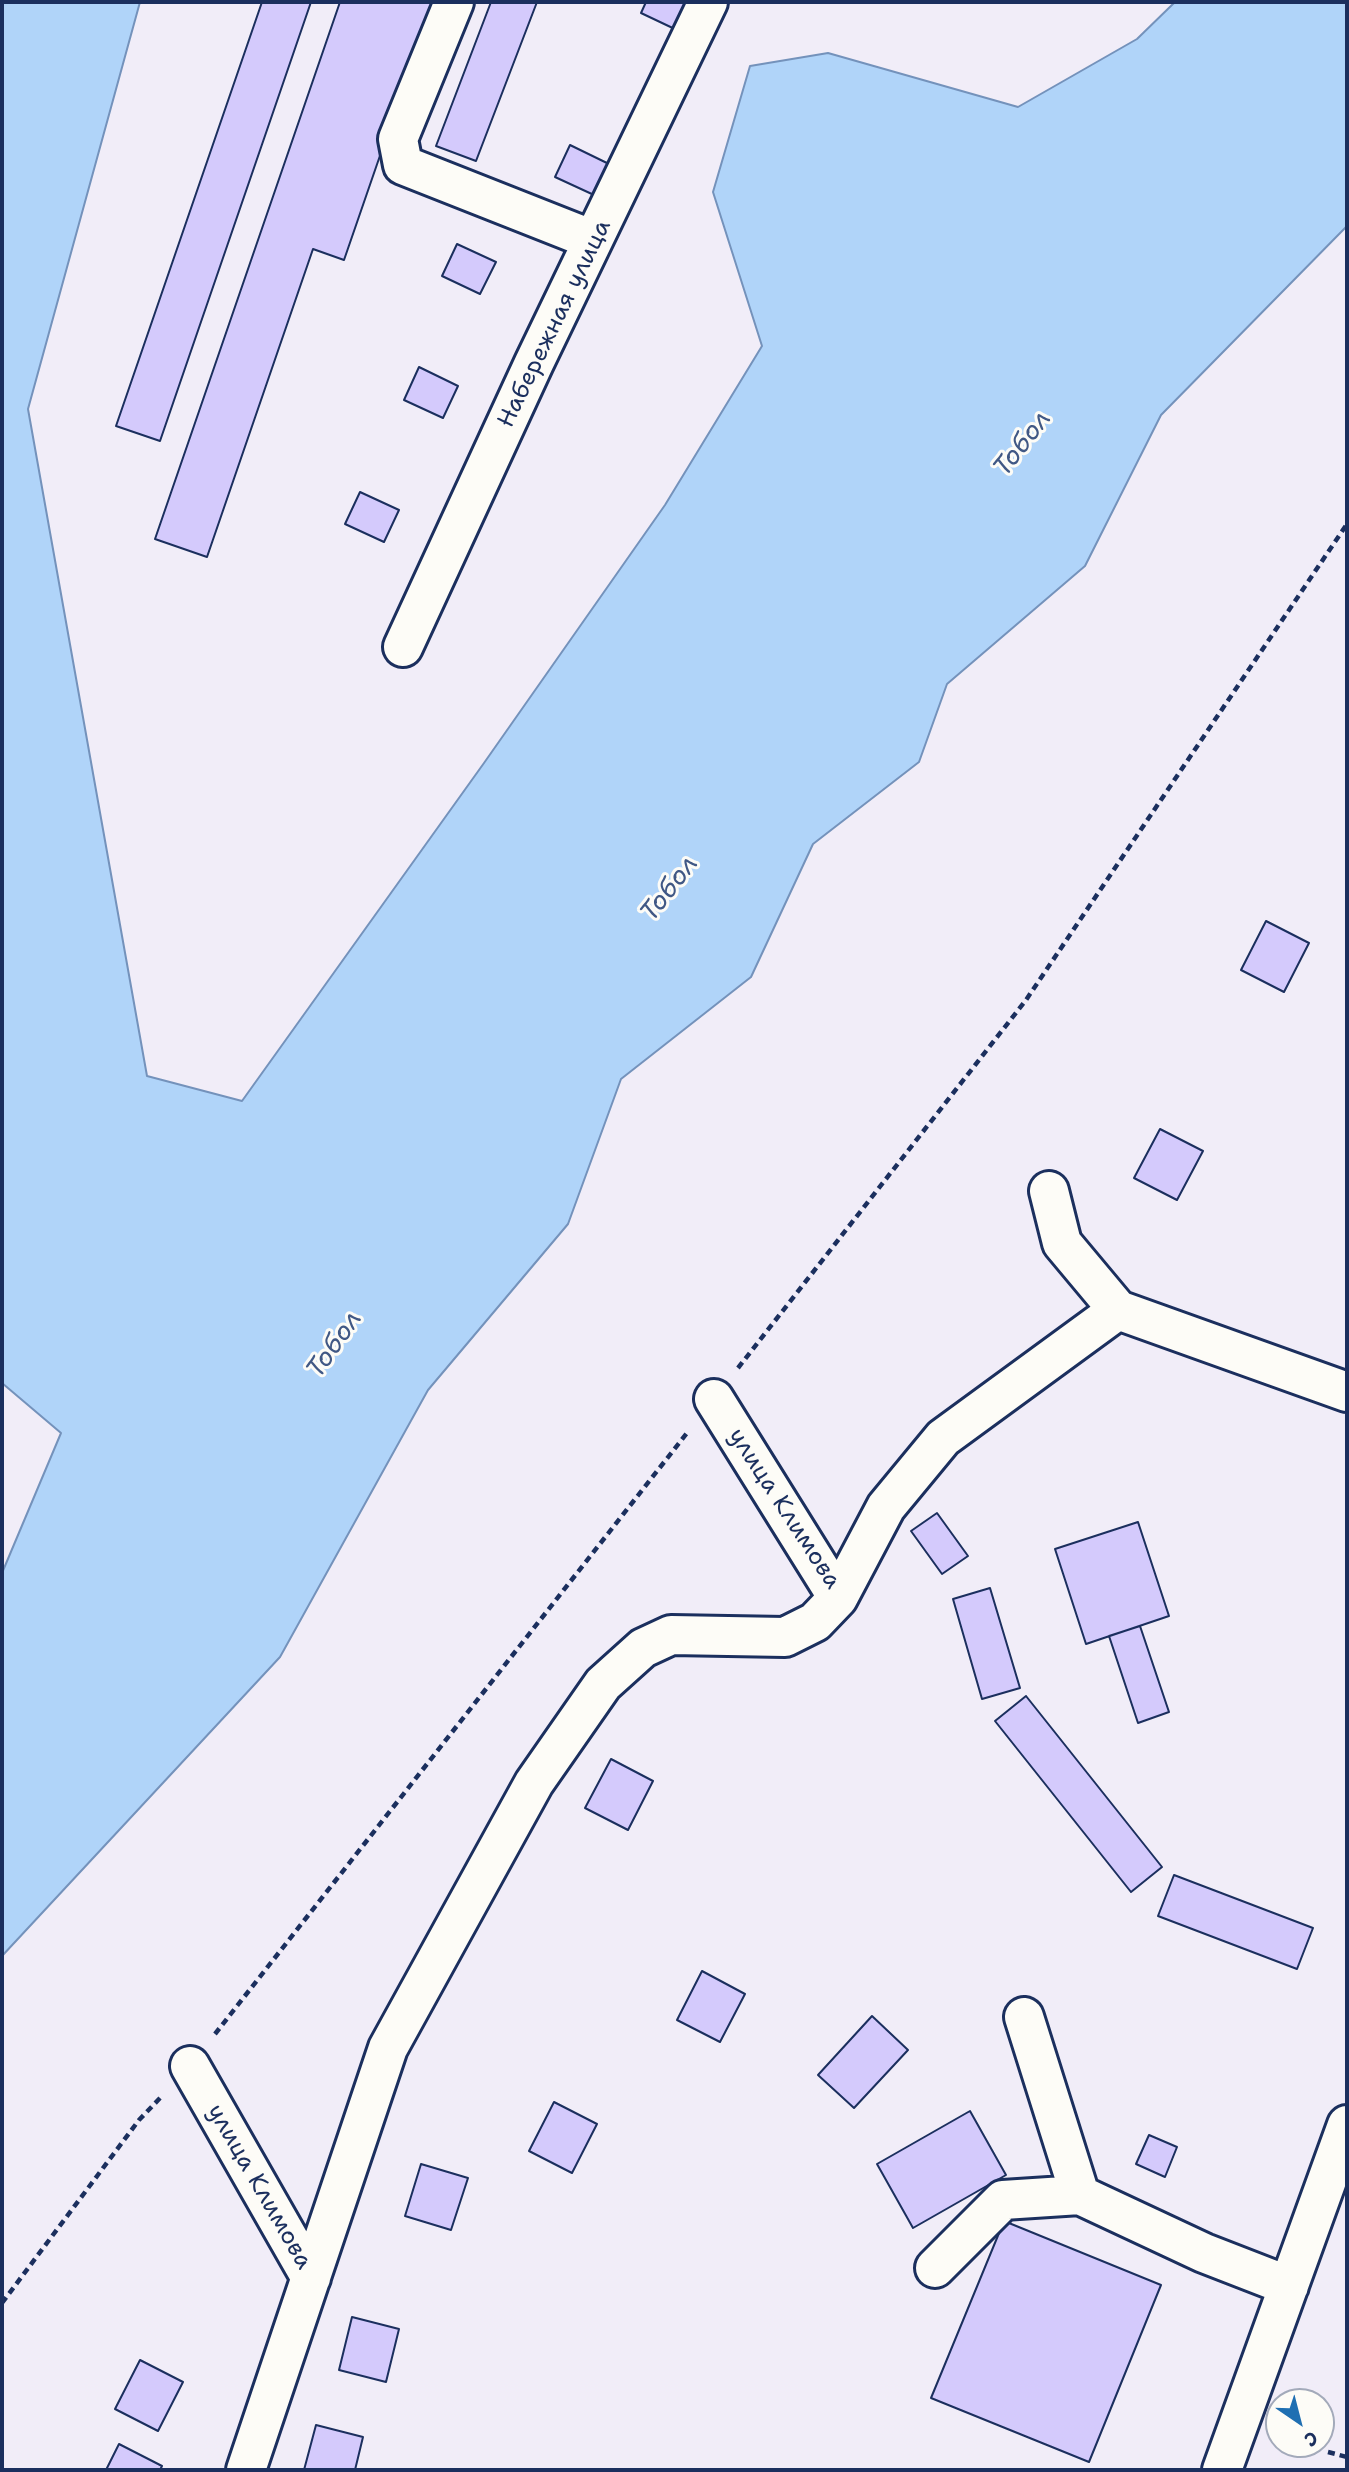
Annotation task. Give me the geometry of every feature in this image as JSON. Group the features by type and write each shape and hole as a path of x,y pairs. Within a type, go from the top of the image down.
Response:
{"street":[{"path":"454,2 398,139 403,165 593,240"},
{"name":"Набережная улица","path":"403,647 593,240 708,2"},
{"path":"1049,1191 1062,1243 1118,1310 1347,1392"},
{"name":"улица Климова","path":"838,1598 886,1507 943,1438 1118,1310"},
{"name":"улица Климова","path":"713,1399 838,1598"},
{"path":"312,2278 388,2048 534,1783 603,1684 643,1648 671,1635 785,1637 815,1622 838,1598"},
{"path":"1024,2017 1080,2195"},
{"name":"улица Климова","path":"190,2066 312,2278 246,2470"},
{"path":"1222,2470 1347,2124"},
{"path":"935,2268 1003,2200 1080,2195 1204,2253 1289,2286"}],"water":[{"name":"Тобол","path":"2,2 140,2 28,409 147,1076 242,1101 665,505 762,346 713,192 750,66 828,53 1018,107 1137,39 1175,2 1347,2 1347,226 1161,415 1085,566 947,684 919,762 813,844 751,977 621,1079 568,1224 428,1390 280,1657 2,1956 2,1573 61,1433 2,1383"}],"building":[{"path":"262,2 311,2 160,441 116,426"},
{"path":"340,2 433,2 344,260 313,249 207,557 155,539"},
{"path":"491,2 537,2 476,161 436,146"},
{"path":"646,2 694,2 679,31 641,13"},
{"path":"570,145 609,164 594,195 555,177"},
{"path":"457,244 496,262 480,294 442,276"},
{"path":"419,367 458,386 443,418 404,400"},
{"path":"360,492 399,510 384,542 345,524"},
{"path":"1266,921 1309,943 1284,992 1241,970"},
{"path":"1160,1129 1203,1151 1177,1200 1134,1178"},
{"path":"937,1513 968,1556 942,1574 911,1531"},
{"path":"1138,1522 1169,1616 1086,1644 1055,1549"},
{"path":"990,1588 1020,1688 982,1699 953,1599"},
{"path":"1140,1626 1169,1712 1138,1723 1109,1636"},
{"path":"1026,1696 1162,1867 1131,1892 995,1721"},
{"path":"611,1759 653,1781 628,1830 585,1808"},
{"path":"1174,1875 1313,1928 1297,1969 1158,1916"},
{"path":"702,1971 745,1994 720,2042 677,2020"},
{"path":"872,2016 908,2050 854,2108 818,2075"},
{"path":"554,2102 597,2124 572,2173 529,2151"},
{"path":"970,2111 1006,2175 913,2228 877,2164"},
{"path":"1149,2135 1177,2147 1165,2177 1136,2164"},
{"path":"421,2164 468,2178 451,2230 405,2216"},
{"path":"1004,2221 1161,2285 1089,2462 931,2398"},
{"path":"352,2317 399,2329 386,2382 339,2370"},
{"path":"140,2360 183,2382 158,2431 115,2409"},
{"path":"316,2425 363,2437 355,2470 304,2470"},
{"path":"119,2444 162,2466 160,2470 106,2470"}]}
